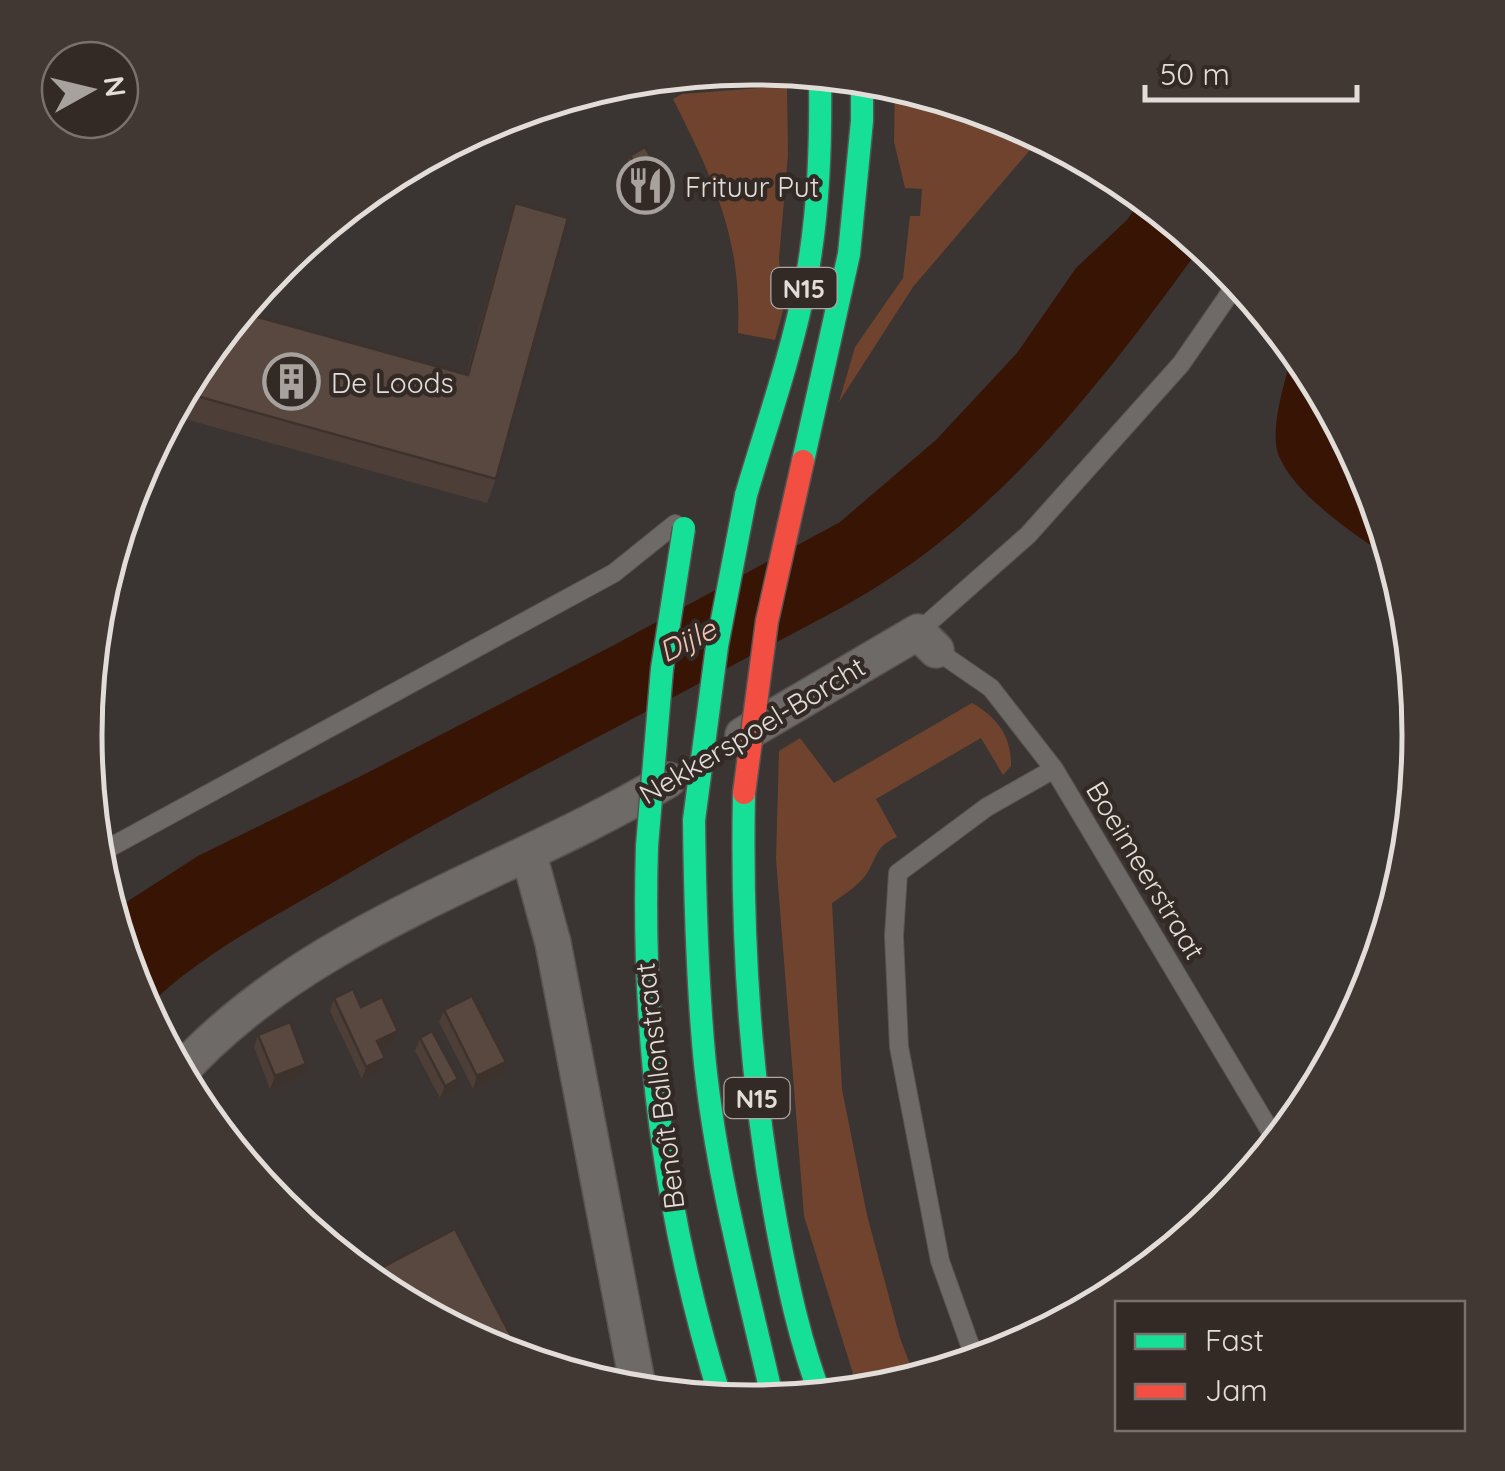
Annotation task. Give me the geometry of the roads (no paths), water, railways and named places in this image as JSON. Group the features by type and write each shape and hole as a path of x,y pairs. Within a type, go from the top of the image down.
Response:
{"main road":[{"name":"N15","path":"769,1386 723,1182 706,1066 696,939 694,820 718,646 746,495 805,284 817,207 822,141 820,89"},
{"name":"N15","path":"815,1383 804,1355 771,1200 747,1020 741,895 744,793 767,621 849,254 862,95"},
{"name":"Benoît Ballonstraat","path":"686,522 662,669 647,846 643,954 650,1064 662,1156 699,1334 716,1385"}],"street":[{"name":"Nekkerspoel-Borcht","path":"189,1062 289,978 417,904 610,814 927,641"},
{"path":"528,855 553,943 636,1375"}],"lane":[{"name":"Nekkerspoel-Borcht","path":"927,641 1181,364 1229,294"},
{"path":"112,846 614,572 686,522"},
{"name":"Boeimeerstraat","path":"927,641 991,688 1054,770 1270,1130"},
{"path":"971,1348 940,1261 899,1047 894,936 898,872 987,807 1054,770"}],"water":[{"name":"Dijle","path":"1134,209 1193,257 1052,435 967,520 920,558 854,601 382,854 259,925 188,972 158,997 124,904 198,856 616,644 840,522 936,440 1017,353 1076,268"},
{"path":"1288,368 1336,448 1375,548 1314,501 1287,471 1276,445"}],"place":[{"name":"Frituur Put","path":"646,186"},
{"name":"De Loods","path":"292,382"}]}
